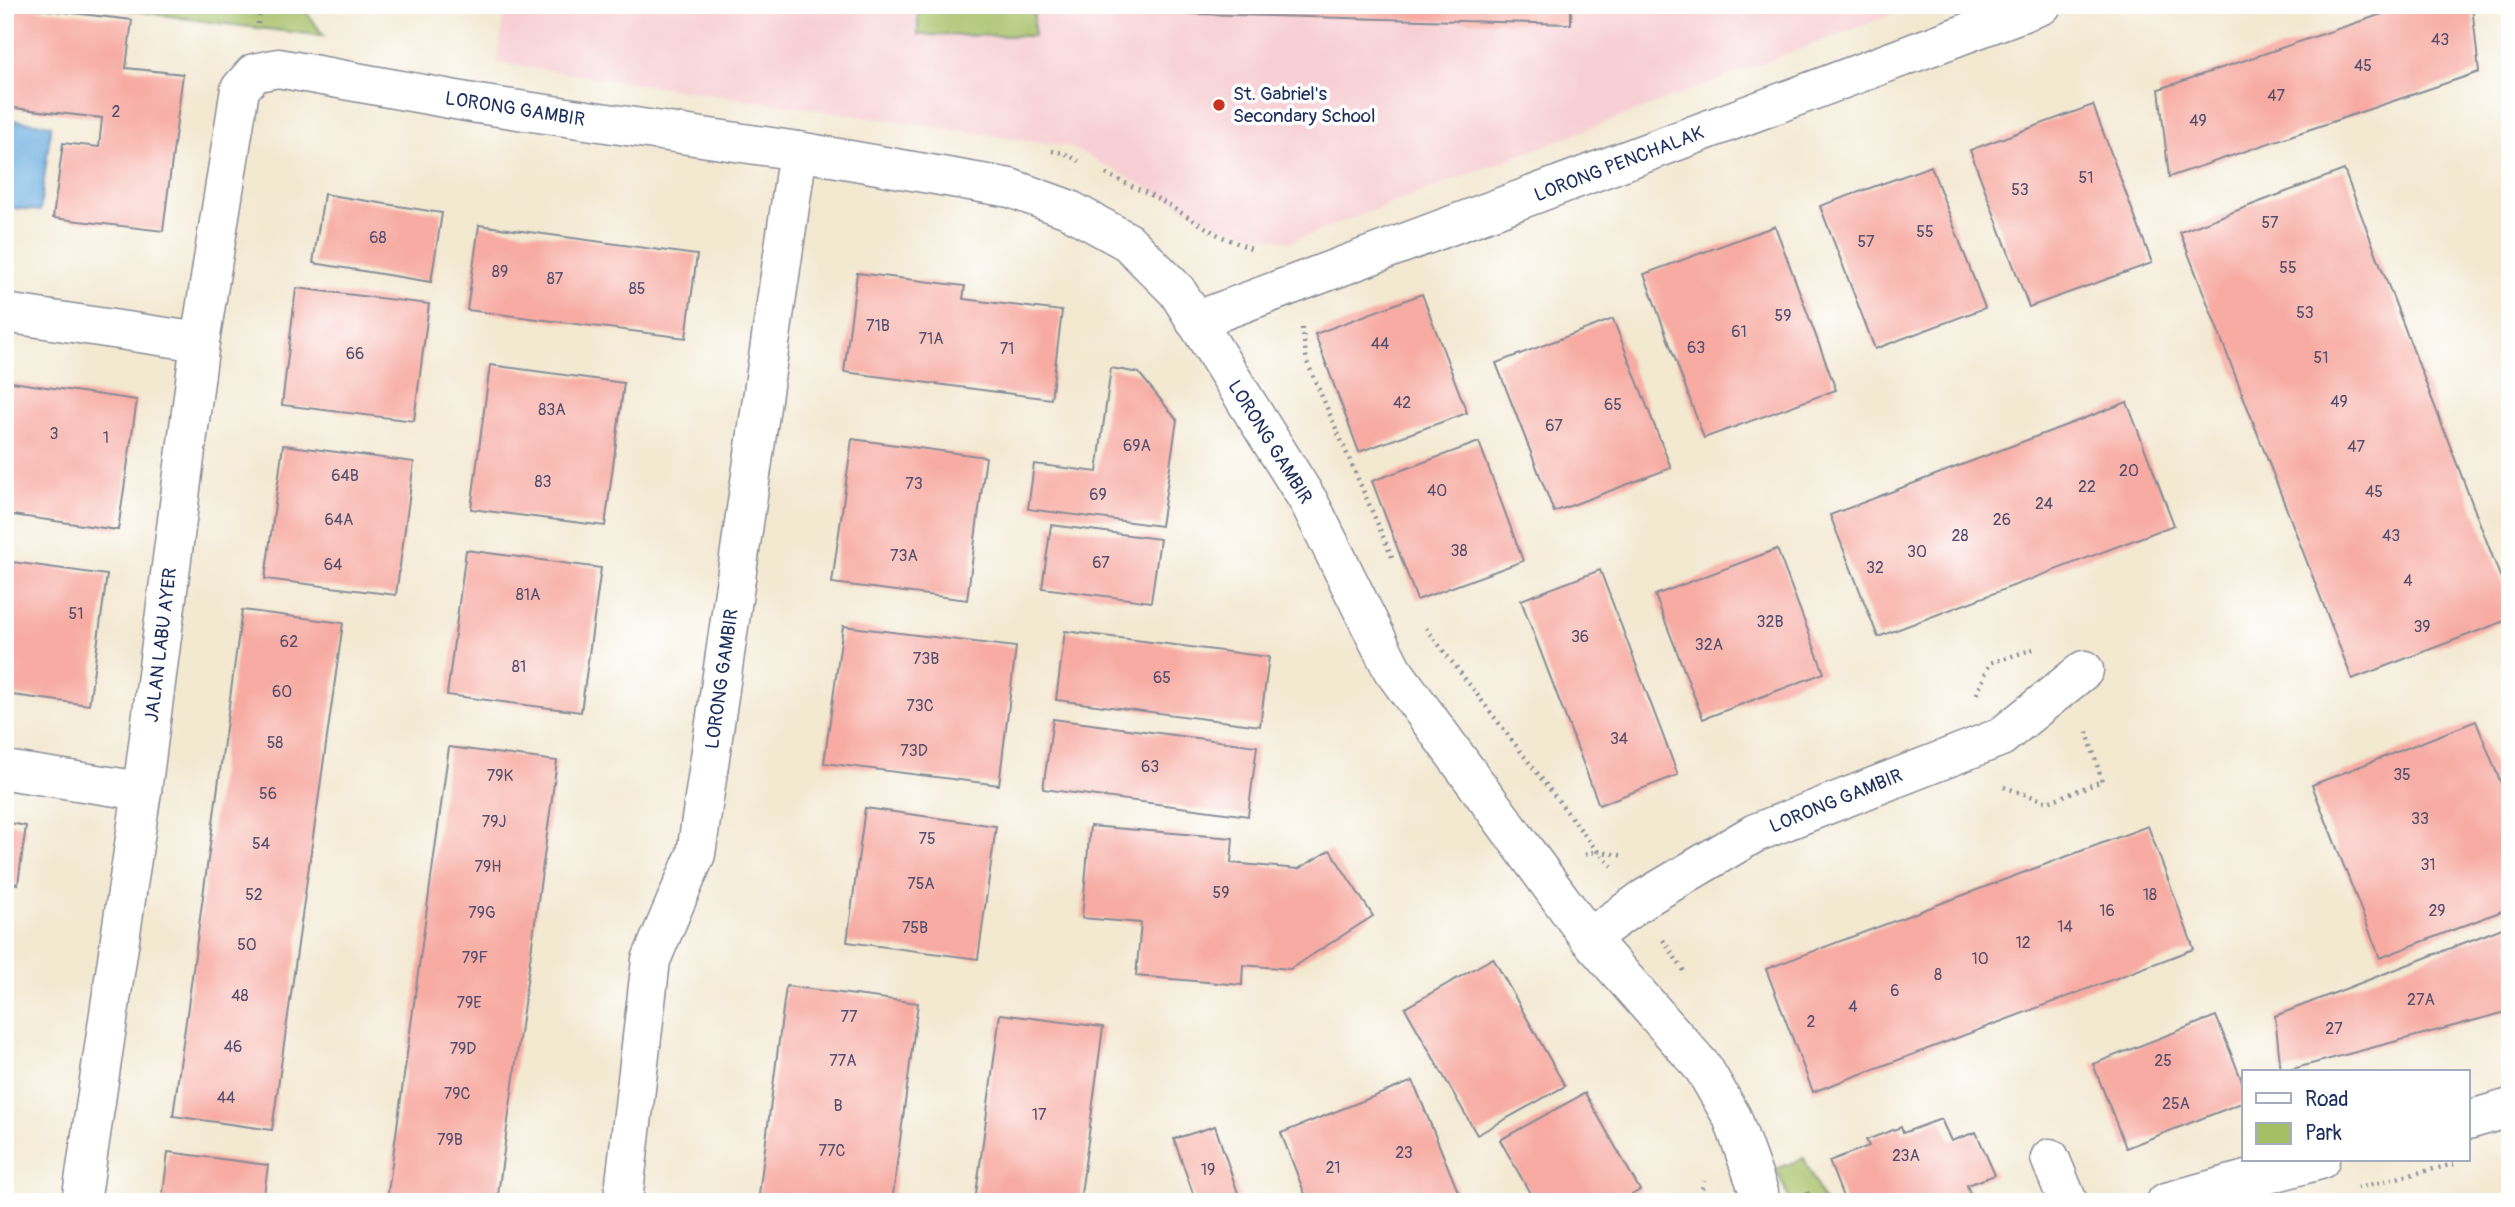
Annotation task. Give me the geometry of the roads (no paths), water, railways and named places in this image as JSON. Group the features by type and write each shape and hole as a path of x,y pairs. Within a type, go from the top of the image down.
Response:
{"street":[{"name":"LORONG PENCHALAK","path":"1195,321 2042,5"},
{"name":"LORONG GAMBIR","path":"240,89 254,73 278,68 478,104 798,151 1010,188 1068,209 1128,242 1177,291 1310,502 1392,669 1590,938 1704,1069 1732,1117 1759,1192 1757,1202"},
{"name":"JALAN LABU AYER","path":"81,1202 142,791 200,342 240,89"},
{"name":"LORONG GAMBIR","path":"623,1200 651,960 696,854 798,151"},
{"path":"5,313 200,342"},
{"name":"LORONG GAMBIR","path":"1590,938 1645,898 1755,833 2001,737 2084,670"},
{"path":"5,770 142,791"},
{"path":"2470,1119 2510,1108"},
{"path":"2050,1158 2068,1202"},
{"path":"2166,1202 2313,1162"}],"water":[{"path":"5,119 51,125 40,211 5,207"}],"place":[{"name":"St. Gabriel's Secondary School","path":"1219,105"}]}
